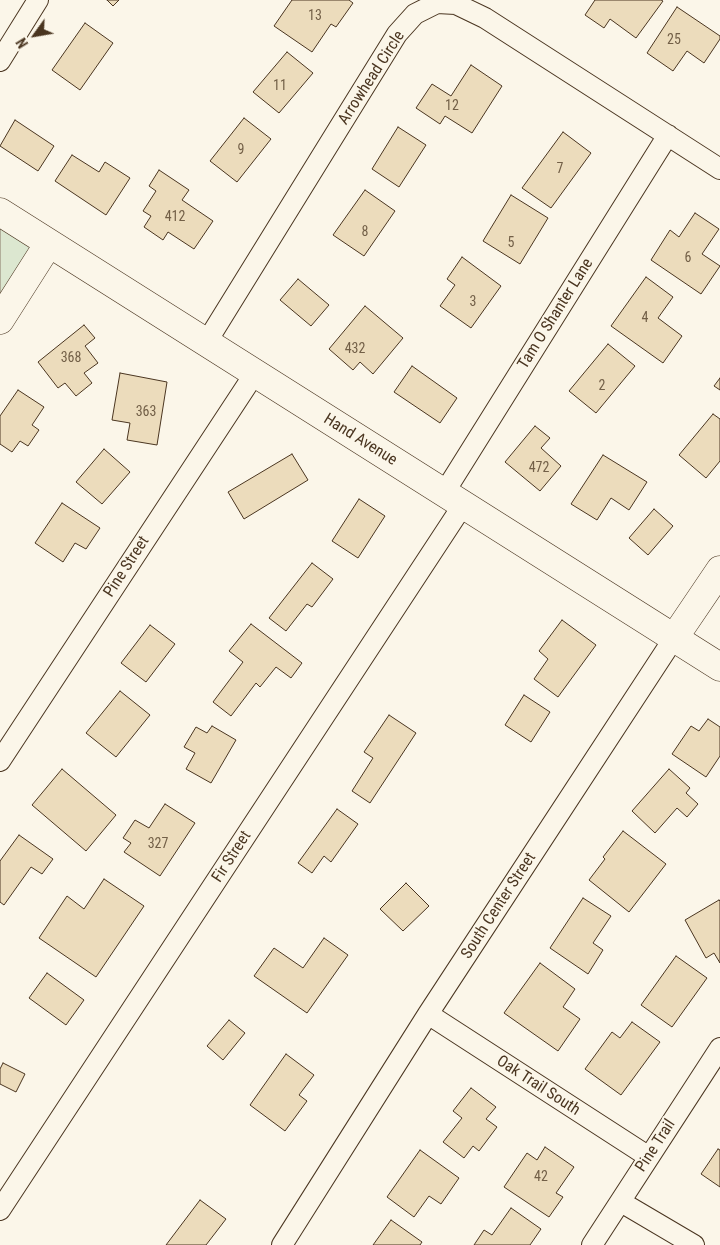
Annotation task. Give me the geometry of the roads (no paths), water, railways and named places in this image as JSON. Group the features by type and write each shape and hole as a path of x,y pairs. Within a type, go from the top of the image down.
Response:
{"street":[{"path":"0,60 38,0"},
{"name":"Arrowhead Circle","path":"206,343 397,34 415,14 437,3 456,4 485,18 720,169"},
{"name":"Tam O Shanter Lane","path":"454,499 668,135"},
{"name":"Hand Avenue","path":"0,212 720,667"},
{"path":"0,320 49,244"},
{"name":"Pine Street","path":"0,761 255,373"},
{"name":"Fir Street","path":"0,1210 454,499"},
{"name":"South Center Street","path":"282,1245 428,1014 720,570"},
{"name":"Oak Trail South","path":"428,1014 649,1157"},
{"name":"Pine Trail","path":"592,1245 720,1048"},
{"path":"621,1202 694,1245"}]}
